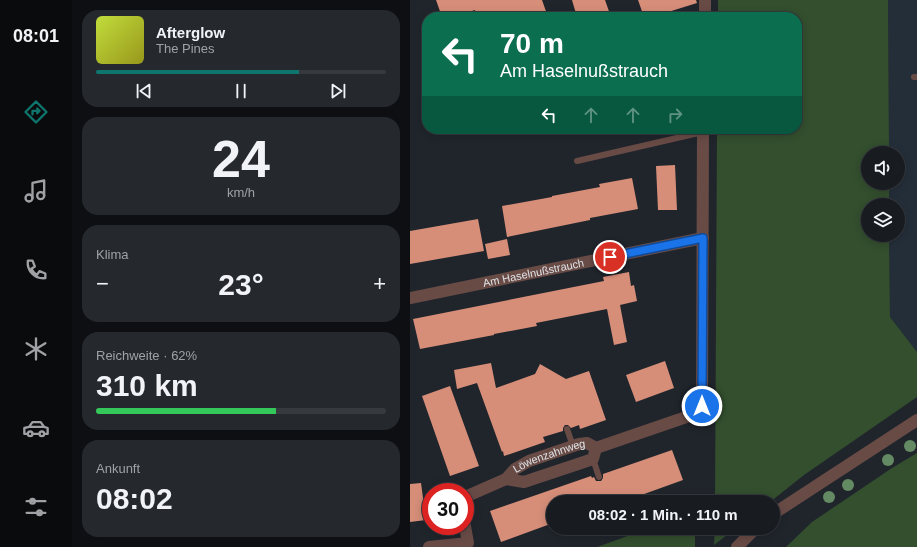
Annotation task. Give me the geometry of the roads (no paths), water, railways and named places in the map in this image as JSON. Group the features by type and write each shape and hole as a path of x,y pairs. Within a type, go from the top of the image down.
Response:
{"street":[{"path":"705,0 705,12"},
{"path":"703,134 703,238"},
{"name":"Am Haselnußstrauch","path":"410,298 703,238"},
{"name":"Löwenzahnweg","path":"506,479 524,482 695,414 702,406 703,238"},
{"path":"780,509 917,420"},
{"name":"Löwenzahnweg","path":"474,493 506,479 515,469 529,461 573,446 587,443 594,454"},
{"path":"429,547 468,543 467,535"},
{"path":"737,547 749,535"}],"lane":[{"path":"577,161 687,134"},
{"path":"567,429 573,446"},
{"path":"594,454 599,476"}]}
